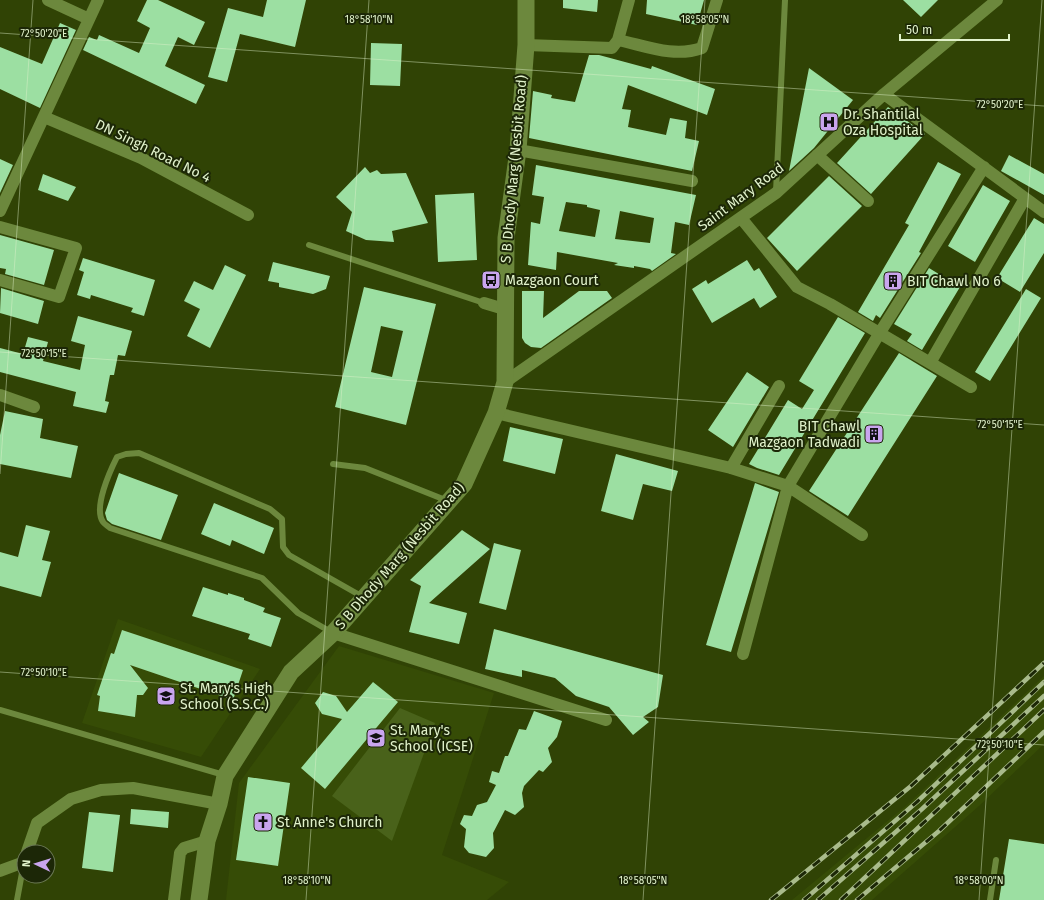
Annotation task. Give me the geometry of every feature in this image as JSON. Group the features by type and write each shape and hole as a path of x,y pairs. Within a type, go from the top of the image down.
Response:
{"main road":[{"name":"S B Dhody Marg (Nesbit Road)","path":"199,900 207,841 219,804 225,776 292,672 333,633 464,484 496,412 505,382 504,309 506,238 518,150 526,45 526,0"}],"street":[{"path":"48,0 89,19"},
{"path":"0,211 98,0"},
{"path":"526,45 612,48 618,40 629,0"},
{"path":"618,40 676,53 691,52 702,48 717,0"},
{"name":"Saint Mary Road","path":"505,382 776,193 884,94 997,0"},
{"path":"884,94 1044,212"},
{"name":"DN Singh Road No 4","path":"44,117 140,158 248,215"},
{"path":"518,150 692,181"},
{"path":"817,155 868,201"},
{"path":"743,654 788,486 879,334 984,167"},
{"path":"930,363 1026,198"},
{"path":"741,218 797,287 830,304 971,387"},
{"path":"0,227 76,248 59,296 0,280"},
{"path":"484,303 504,309"},
{"path":"731,468 779,386"},
{"path":"0,395 34,407"},
{"path":"496,412 731,468 788,486 862,535"},
{"path":"333,633 606,720"},
{"path":"30,844 37,823 71,799 101,790 133,788 219,804"},
{"path":"174,900 180,853 184,848 207,841"},
{"path":"0,871 16,865"}],"lane":[{"path":"776,193 785,0"},
{"path":"309,245 484,303"},
{"path":"333,633 298,613 262,578 110,528 103,523 100,515 100,504 117,457 139,453 270,509 282,519 283,547 289,555 364,598"},
{"path":"333,464 365,468 449,501"},
{"path":"0,710 225,776"},
{"path":"990,900 996,860"},
{"path":"17,900 20,884"}],"shaded area":[{"name":"St. Mary's High School (S.S.C.)","path":"118,619 260,669 201,757 82,723"},
{"name":"St. Mary's School (ICSE)","path":"339,646 494,693 442,855 509,882 487,900 226,900 239,783"},
{"path":"1044,676 1044,744 979,806 872,900 792,900 907,805"},
{"path":"400,708 435,723 392,841 332,796"}],"building":[{"path":"147,0 158,0 205,22 194,45 178,37 165,66 205,85 196,104 83,50 89,37 97,40 99,35 139,53 150,28 137,21"},
{"path":"267,0 306,0 295,47 240,34 227,82 208,77 228,8 263,17"},
{"path":"563,0 598,0 597,12 563,8"},
{"path":"647,0 704,0 697,25 646,14"},
{"path":"903,0 938,0 921,17"},
{"path":"60,23 76,30 40,108 0,89 0,47 42,64"},
{"path":"371,43 402,44 400,86 370,85"},
{"path":"589,55 599,55 651,69 652,66 715,89 707,115 628,85 622,109 631,110 628,127 666,135 670,118 687,121 685,138 699,141 692,171 529,138 533,91 552,95 551,98 575,102"},
{"path":"809,68 853,100 814,148 789,171"},
{"path":"888,107 925,134 871,194 837,163"},
{"path":"1009,155 1044,174 1044,195 1001,171"},
{"path":"0,159 13,165 0,193"},
{"path":"938,162 961,174 919,252 921,253 880,318 876,315 873,321 858,312 909,225 905,223"},
{"path":"536,165 696,195 689,225 675,222 671,253 676,254 652,271 650,269 634,266 634,268 614,265 618,263 557,252 556,270 528,265 531,222 540,224 544,197 532,195","holes":["566,202 587,205 587,207 600,210 595,237 559,231","620,211 654,218 650,243 615,239"]},
{"path":"365,167 370,173 377,170 381,174 406,173 428,223 392,231 394,242 366,240 346,231 352,212 336,197"},
{"path":"43,174 76,187 68,201 38,190"},
{"path":"829,176 862,206 797,271 767,238"},
{"path":"983,185 1010,201 975,262 948,246"},
{"path":"474,193 477,260 438,262 435,195"},
{"path":"1034,218 1044,224 1044,253 1020,292 997,278"},
{"path":"0,235 54,250 44,285 5,274 6,269 0,268"},
{"path":"83,258 155,280 144,316 131,312 133,308 91,295 90,299 77,295 84,272 79,270"},
{"path":"747,260 754,271 759,268 777,297 760,308 754,298 712,323 692,289 706,280 708,284"},
{"path":"273,262 330,276 326,289 313,294 279,287 279,283 268,281"},
{"path":"225,265 246,275 210,348 187,336 200,309 184,301 194,281 213,290"},
{"path":"929,268 960,287 922,350 907,341 912,334 894,324"},
{"path":"364,287 436,304 406,425 335,407","holes":["381,326 403,331 392,377 371,372"]},
{"path":"1,288 44,301 38,324 0,313"},
{"path":"1026,289 1041,298 990,381 975,372"},
{"path":"522,291 544,291 543,318 579,291 607,291 612,298 541,348 531,347 525,343 522,338"},
{"path":"78,316 132,331 125,356 118,355 114,375 110,375 105,401 109,402 106,413 73,406 76,392 0,372 0,348 23,354 28,337 48,342 43,361 80,370 85,345 71,341"},
{"path":"838,317 865,333 779,475 749,464 788,400 802,409 814,390 799,381"},
{"name":"BIT Chawl Mazgaon Tadwadi","path":"899,353 937,376 848,516 809,491"},
{"path":"747,372 769,387 733,447 708,430"},
{"path":"5,411 43,419 40,438 78,446 71,478 0,464 0,435"},
{"path":"510,427 563,439 555,474 503,461"},
{"path":"616,454 678,471 672,491 643,484 633,520 601,511"},
{"path":"119,473 178,495 161,540 112,524 107,520 105,513"},
{"path":"755,483 779,492 731,652 706,645"},
{"path":"214,503 274,528 264,554 232,540 230,546 201,534"},
{"path":"26,525 50,531 42,560 51,562 41,597 0,586 0,552 18,557"},
{"path":"462,530 490,549 429,603 467,613 459,644 409,632 421,586 410,580"},
{"path":"494,543 521,550 506,610 479,603"},
{"path":"203,587 228,595 228,593 244,598 244,600 265,608 263,612 281,618 271,647 248,639 250,634 192,616"},
{"path":"494,629 663,675 658,707 643,717 649,722 633,735 609,707 576,696 555,678 522,670 522,677 485,669"},
{"path":"122,630 243,670 233,700 130,665 148,688 143,695 137,695 135,717 98,711 100,696 97,695 111,653 114,654"},
{"path":"373,682 398,702 325,789 301,768 342,719 322,714 315,703 323,692 336,696 347,712"},
{"path":"534,711 562,721 557,737 548,748 552,762 543,772 539,770 524,786 522,793 524,807 515,815 505,810 493,833 494,848 486,857 469,853 464,847 466,829 460,824 464,815 472,816 477,805 487,802 496,785 489,782 492,771 499,773 505,756 508,756 519,729 526,730"},
{"name":"St Anne's Church","path":"248,777 290,783 278,866 236,860"},
{"path":"131,809 169,812 168,828 130,824"},
{"path":"89,812 120,815 113,872 82,868"},
{"path":"1009,839 1044,844 1044,900 999,900"}],"railway":[{"path":"771,900 911,786 1044,663"},
{"path":"804,900 918,801 1044,682"},
{"path":"818,900 922,809 1044,696"},
{"path":"841,900 1044,710"},
{"path":"857,900 939,831 1044,732"}],"place":[{"name":"Dr. Shantilal Oza Hospital","path":"829,122"},
{"name":"Mazgaon Court","path":"491,280"},
{"name":"BIT Chawl No 6","path":"893,281"},
{"name":"BIT Chawl Mazgaon Tadwadi","path":"874,434"},
{"name":"St. Mary's High School (S.S.C.)","path":"166,696"},
{"name":"St. Mary's School (ICSE)","path":"376,738"},
{"name":"St Anne's Church","path":"263,822"}]}
